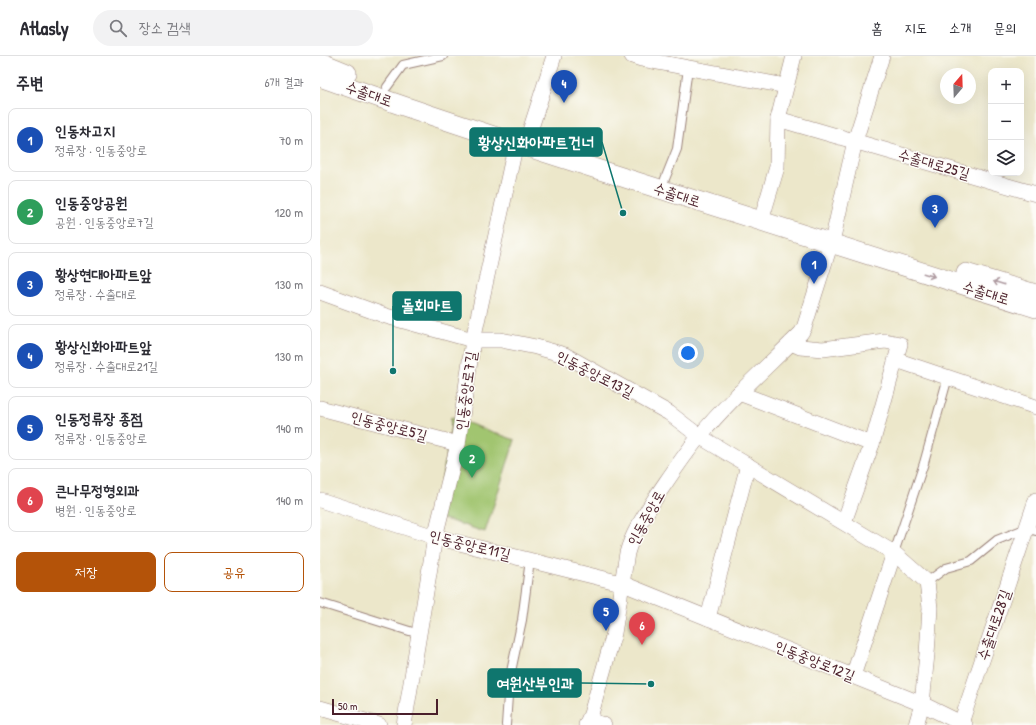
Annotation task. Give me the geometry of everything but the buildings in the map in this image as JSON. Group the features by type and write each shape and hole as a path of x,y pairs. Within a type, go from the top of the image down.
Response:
{"street":[{"name":"인동중앙로7길","path":"404,725 435,537 458,444 473,340 523,139 554,56"},
{"path":"632,56 641,59 786,86"},
{"path":"764,211 777,167 778,119 794,56"},
{"path":"832,239 854,141 882,56"},
{"name":"수출대로","path":"320,62 523,139 832,239 1036,308"},
{"name":"수출대로","path":"320,76 377,97 665,179 764,211 832,239 1036,294"},
{"name":"수출대로25길","path":"778,119 1036,194"},
{"name":"인동중앙로","path":"588,723 614,633 621,583 630,542 661,490 699,436 801,333 806,322 832,239"},
{"name":"인동중앙로13길","path":"320,292 386,316 473,340 501,340 565,355 669,413 699,436"},
{"path":"791,343 800,347 823,349 885,341 900,344 872,444 844,522"},
{"path":"896,360 1036,407"},
{"path":"740,393 872,444"},
{"name":"인동중앙로5길","path":"320,408 458,444"},
{"path":"699,436 894,553 927,582 930,608 922,704 916,725"},
{"path":"708,618 748,465"},
{"name":"인동중앙로11길","path":"320,500 435,537 621,583"},
{"name":"수출대로28길","path":"963,724 1031,529 1036,500"},
{"path":"853,676 894,553"},
{"name":"인동중앙로12길","path":"621,583 922,704 963,724"},
{"path":"320,708 379,725"},
{"path":"588,723 604,725"}],"lane":[{"name":"수출대로","path":"387,87 403,65 443,56"},
{"path":"665,179 677,149 688,68"},
{"path":"894,553 924,463 948,377"},
{"path":"927,582 946,568 971,561 997,540 1031,529"},
{"path":"506,725 509,681 522,620 530,560"},
{"path":"320,603 419,634"}],"green space":[{"path":"451,417 515,440 485,532 435,516 450,434"}],"place":[{"name":"황상신화아파트앞","path":"564,103"},
{"name":"황상신화아파트건너","path":"623,213"},
{"name":"황상현대아파트앞","path":"935,228"},
{"name":"인동차고지","path":"814,284"},
{"name":"돌회마트","path":"393,371"},
{"name":"인동중앙공원","path":"472,478"},
{"name":"인동정류장 종점","path":"606,631"},
{"name":"큰나무정형외과","path":"642,645"},
{"name":"여원산부인과","path":"651,684"}]}
